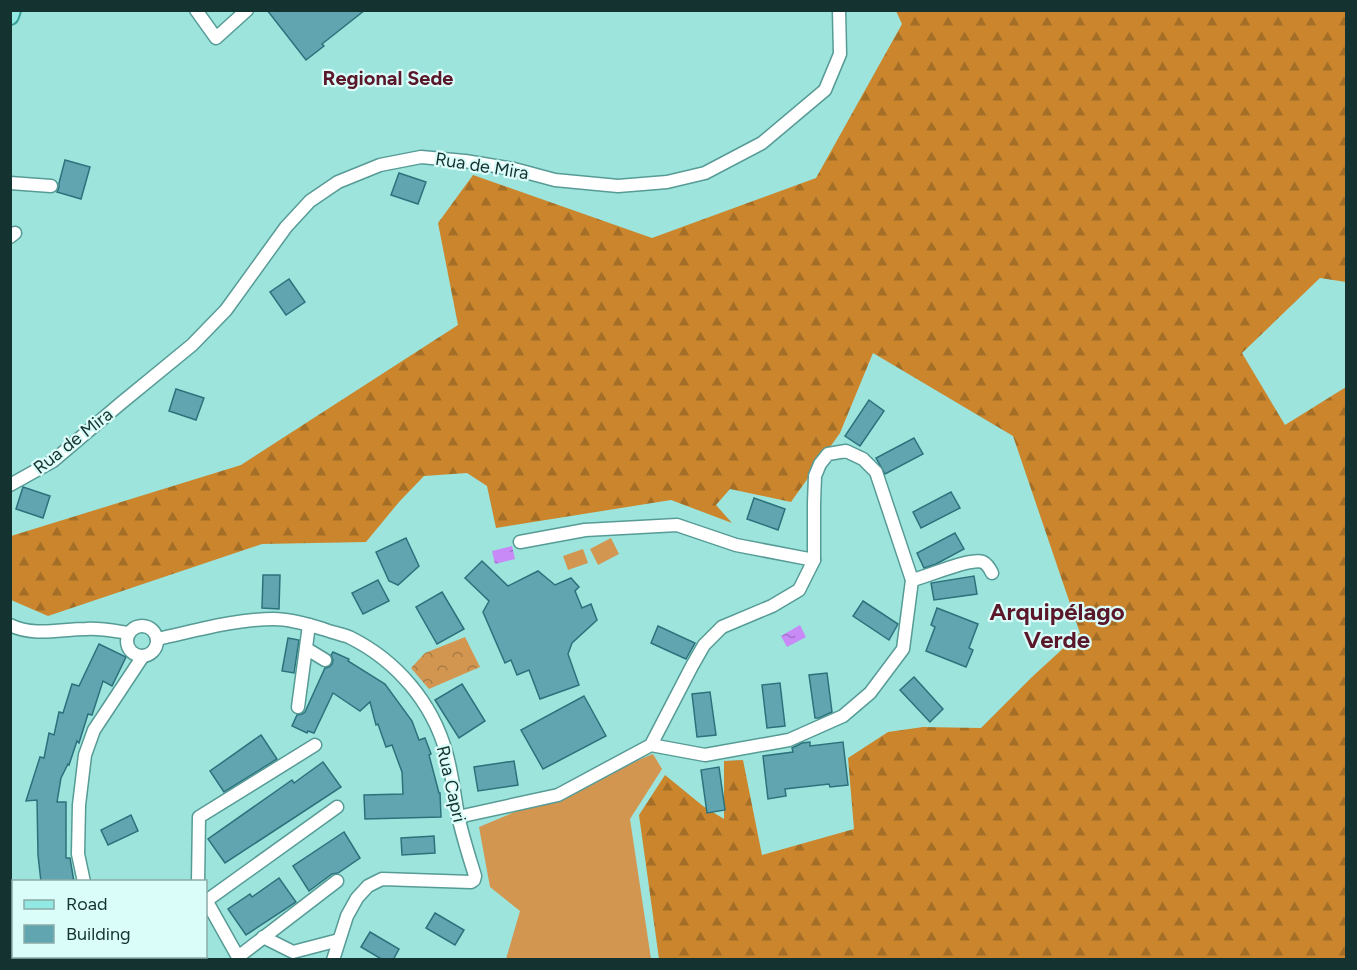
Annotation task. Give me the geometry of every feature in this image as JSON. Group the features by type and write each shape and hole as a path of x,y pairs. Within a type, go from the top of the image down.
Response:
{"main road":[{"path":"10,16 12,10"}],"street":[{"path":"196,10 216,38 247,10"},
{"name":"Rua de Mira","path":"10,485 53,461 192,345 226,310 286,227 310,201 338,182 380,165 421,157 514,169 555,180 618,186 667,182 705,173 762,143 825,90 840,54 839,10"},
{"path":"10,183 51,186"},
{"path":"458,817 558,795 651,745 704,645 722,627 772,606 799,590 814,560 815,476 820,464 828,454 846,451 863,459 876,472 912,580 903,650 870,693 843,716 789,740 705,755 651,745"},
{"path":"520,542 585,530 677,525 736,545 814,560"},
{"path":"912,580 968,562 982,561 992,573"},
{"name":"Rua Capri","path":"157,639 252,620 277,619 300,622 347,636 374,652 398,672 423,700 447,752 458,817 475,876 474,880 471,882 382,879 368,886 357,898 346,916 339,940"},
{"path":"10,625 38,632 89,629 129,633"},
{"path":"298,706 309,679 307,649 309,625"},
{"path":"84,880 78,855 79,805 86,755 94,730 143,656 155,648 157,639 152,629 138,626 129,633 127,638 129,648 135,654 143,656"},
{"path":"307,649 325,660"},
{"path":"198,880 199,816 315,745"},
{"path":"207,899 337,807"},
{"path":"207,902 238,957 337,880"},
{"path":"263,937 296,956 339,940"},
{"path":"333,960 339,940"}],"green space":[{"path":"896,11 1346,11 1346,282 1320,278 1242,353 1285,425 1346,387 1346,959 659,959 639,815 665,775 703,806 724,819 724,761 743,760 762,855 854,829 848,758 888,732 923,727 981,728 1080,633 1013,436 873,353 840,433 791,502 730,489 716,505 732,523 671,500 496,528 487,486 467,473 424,476 366,542 262,544 48,616 11,600 11,536 241,465 458,325 438,223 473,175 652,238 816,178 902,24"},
{"path":"611,538 619,554 598,565 590,549"},
{"path":"583,549 588,563 568,570 563,556"},
{"path":"465,637 480,667 429,689 411,668 425,653"},
{"path":"653,754 662,769 630,819 651,959 506,959 520,911 490,887 479,827"}],"water":[{"path":"512,546 515,559 495,564 492,551"},
{"path":"800,625 806,637 787,647 781,636"}],"building":[{"path":"267,10 365,10 322,44 324,46 306,60"},
{"path":"65,160 90,167 81,199 57,192"},
{"path":"399,173 426,182 418,204 391,195"},
{"path":"289,279 305,302 286,315 270,292"},
{"path":"176,389 204,398 196,420 169,411"},
{"path":"869,400 884,411 860,446 845,436"},
{"path":"914,438 923,454 885,474 876,458"},
{"path":"23,487 50,496 43,518 16,509"},
{"path":"951,492 960,508 921,528 913,512"},
{"path":"754,498 785,509 778,530 747,519"},
{"path":"955,533 964,549 924,568 917,553"},
{"path":"406,538 419,566 398,585 389,581 376,552"},
{"path":"482,561 508,586 538,571 555,585 571,578 579,587 575,591 582,608 591,604 597,620 572,643 568,654 579,685 540,699 529,670 517,675 511,660 505,663 483,612 489,601 465,578"},
{"path":"263,575 280,575 279,609 262,608"},
{"path":"974,576 977,594 934,600 931,583"},
{"path":"378,580 389,601 363,614 352,593"},
{"path":"442,592 464,629 437,644 416,607"},
{"path":"863,601 898,624 889,640 853,616"},
{"path":"937,608 978,624 969,648 973,650 966,667 926,651 935,627 931,625"},
{"path":"658,626 695,643 686,659 651,643"},
{"path":"288,638 299,640 294,673 282,671"},
{"path":"99,644 126,657 112,686 103,681 92,715 88,714 79,743 77,741 69,765 61,778 57,802 66,802 66,858 70,858 74,880 41,880 37,800 26,801 40,757 44,758 49,733 54,735 59,712 63,713 72,684 79,686"},
{"path":"333,652 349,659 348,661 385,684 412,721 419,740 425,738 440,793 441,817 365,819 364,795 403,794 402,772 392,745 386,747 378,724 376,725 370,702 360,711 333,693 314,733 308,731 307,733 292,726 297,715 305,712 325,668 332,664"},
{"path":"827,673 832,712 815,718 809,675"},
{"path":"914,677 943,709 930,722 900,690"},
{"path":"780,683 785,726 767,728 762,685"},
{"path":"462,684 485,721 459,738 435,700"},
{"path":"710,692 716,735 697,737 692,694"},
{"path":"584,696 606,736 543,769 521,730"},
{"path":"261,735 277,759 224,792 210,771"},
{"path":"810,742 810,746 843,742 848,785 830,787 829,784 785,789 786,796 768,799 763,756 793,752 792,748"},
{"path":"514,761 518,785 478,791 474,767"},
{"path":"323,762 341,787 225,863 208,839 292,780 294,783"},
{"path":"719,767 725,810 707,813 701,770"},
{"path":"131,815 138,831 108,845 101,830"},
{"path":"344,832 360,858 309,891 293,866"},
{"path":"434,836 435,853 402,855 401,838"},
{"path":"279,878 296,902 246,935 228,909 250,894 252,897"},
{"path":"435,913 464,930 455,945 426,928"},
{"path":"370,932 399,949 393,960 383,960 361,947"}],"district":[{"name":"Regional Sede","path":"388,78"},
{"name":"Arquipélago Verde","path":"1057,626"}]}
